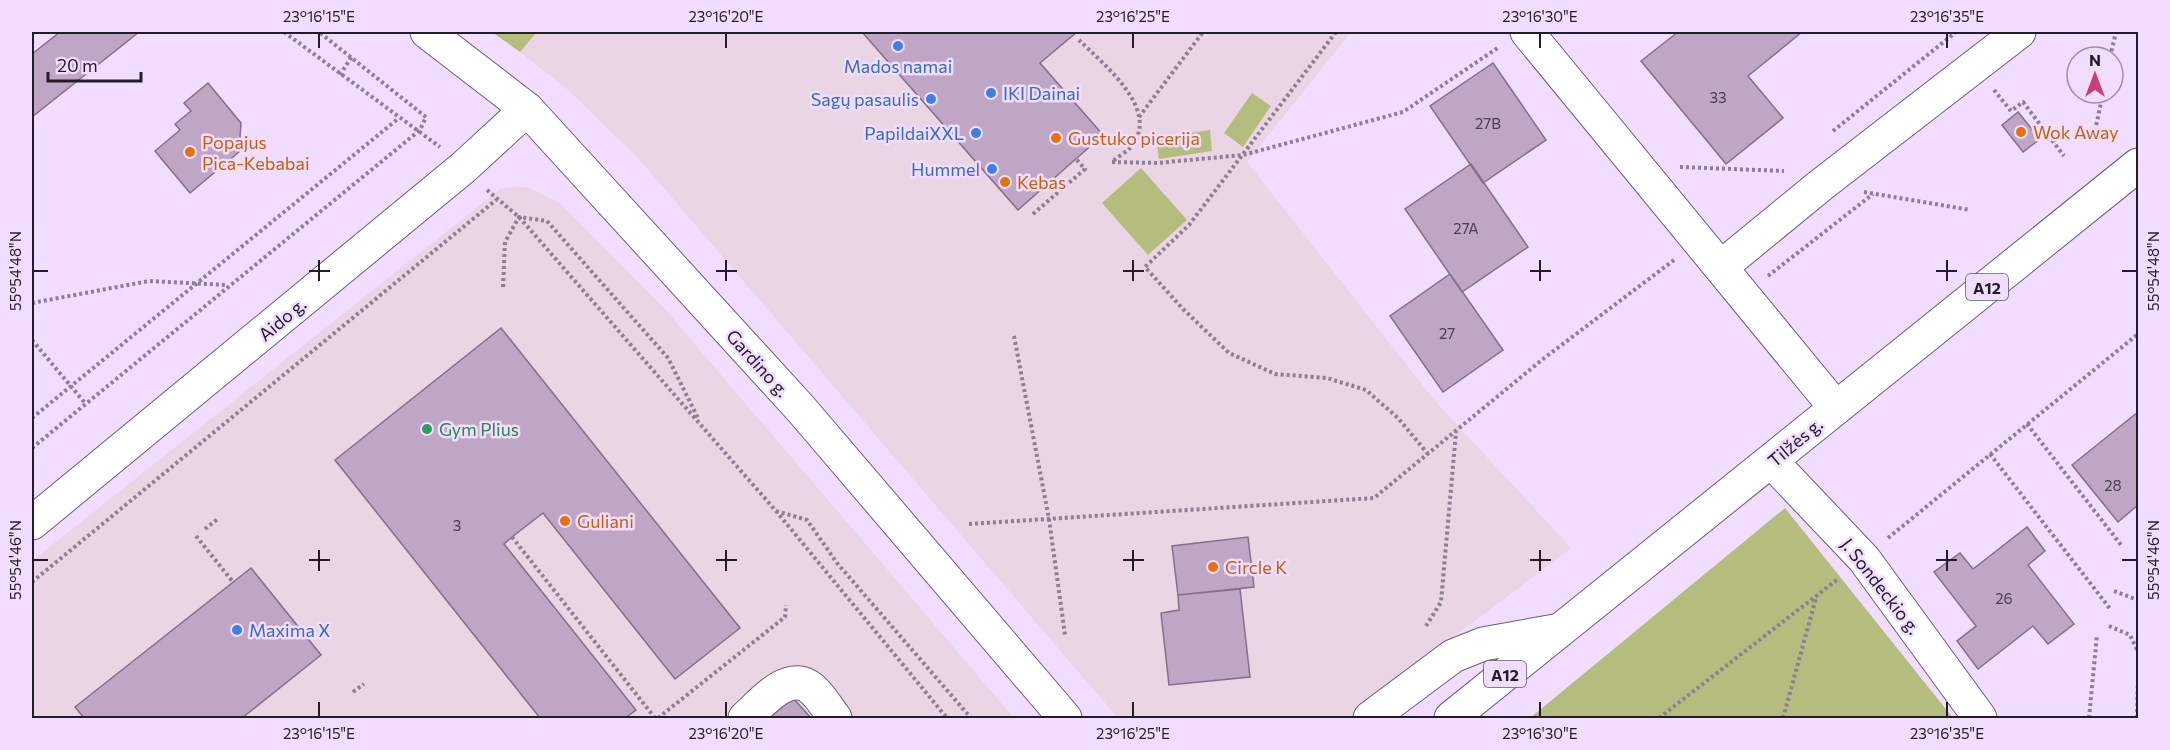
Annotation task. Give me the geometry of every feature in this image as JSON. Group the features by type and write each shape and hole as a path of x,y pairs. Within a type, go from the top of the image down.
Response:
{"main road":[{"name":"Gardino g.","path":"427,32 527,109 801,409 1065,718"},
{"path":"1720,267 1821,185 2019,32"},
{"path":"1515,38 1638,166 1836,408"},
{"name":"Aido g.","path":"32,523 464,167 527,109"},
{"name":"Tilžės g.","path":"1451,718 2139,165"},
{"name":"J. Sondeckio g.","path":"1772,462 1863,559 1980,718"},
{"path":"1370,718 1453,656 1484,644 1560,630"},
{"path":"745,718 783,686 797,684 808,687 835,718"}],"path":[{"path":"284,32 399,118 420,130 464,167 496,200 519,217 776,511 947,718"},
{"path":"32,448 228,285 420,130 426,117 319,32"},
{"path":"1140,117 1203,32"},
{"path":"1336,32 1189,225 1145,267 1183,309 1229,353 1275,374 1327,378 1366,390 1398,418 1428,454"},
{"path":"1830,134 1956,32"},
{"path":"1079,40 1137,104 1141,125 1132,146 1112,162 1157,163 1243,155 1404,112 1515,38"},
{"path":"340,75 352,56"},
{"path":"1977,66 2011,111 2023,102 2064,156"},
{"path":"2095,131 2100,105"},
{"path":"32,418 194,283 399,118"},
{"path":"1033,214 1085,169 1077,159"},
{"path":"1776,178 1793,163"},
{"path":"1638,166 1784,171"},
{"path":"1821,185 1970,210"},
{"path":"1744,295 1873,194"},
{"path":"32,582 496,200"},
{"path":"503,287 506,242 519,217"},
{"path":"519,217 547,221 668,358 701,424"},
{"path":"969,524 1374,498 1543,359 1699,241"},
{"path":"32,303 148,281 228,285"},
{"path":"1659,718 1863,559 2139,334"},
{"path":"1014,336 1049,519 1065,635"},
{"path":"32,340 85,403"},
{"path":"2027,424 2121,545"},
{"path":"1426,626 1441,602 1456,431"},
{"path":"1990,454 2111,610"},
{"path":"776,511 807,520 837,563 971,718"},
{"path":"205,529 219,518"},
{"path":"196,536 233,582"},
{"path":"512,537 656,718 785,617 786,605"},
{"path":"2114,591 2139,600"},
{"path":"1783,718 1816,596"},
{"path":"2109,626 2130,635 2139,652"},
{"path":"2089,718 2097,635"},
{"path":"2137,718 2139,675"},
{"path":"353,692 364,684"}],"shaded area":[{"path":"537,32 1351,32 1247,162 1435,401 1571,548 1347,718 1118,718 639,159 567,89 520,52"},
{"path":"518,186 529,188 561,204 664,308 1014,718 32,718 32,561 500,189"}],"green space":[{"path":"492,32 537,32 520,52"},
{"path":"1252,93 1271,106 1243,147 1224,133"},
{"path":"1210,130 1212,151 1159,159 1156,138"},
{"path":"1141,168 1187,220 1148,255 1102,203"},
{"path":"1785,508 1953,718 1530,718"}],"building":[{"path":"60,32 139,32 32,117 32,54"},
{"name":"IKI Dainai","path":"862,32 1077,32 1040,63 1103,135 1018,210"},
{"path":"1678,32 1802,32 1748,76 1783,118 1726,164 1641,61"},
{"path":"1493,63 1546,140 1483,183 1430,106"},
{"path":"208,83 241,123 239,152 190,193 155,151 180,130 175,124 191,111 184,103"},
{"name":"Wok Away","path":"2018,112 2040,139 2023,152 2002,125"},
{"path":"1471,164 1528,247 1462,292 1405,209"},
{"path":"1450,274 1503,350 1443,392 1390,316"},
{"path":"501,328 740,628 675,679 543,513 512,537 504,544 636,710 625,718 540,718 335,460"},
{"path":"2138,412 2138,505 2118,522 2072,465"},
{"path":"2027,527 2045,551 2028,565 2074,624 2048,644 2033,626 1978,669 1957,641 1976,626 1934,572 1960,553 1973,569"},
{"name":"Circle K","path":"1248,537 1254,587 1178,595 1172,546"},
{"name":"Maxima X","path":"251,568 321,655 242,718 84,718 75,707"},
{"path":"1240,589 1250,677 1169,685 1161,613 1179,610 1178,595"},
{"path":"793,698 811,718 768,718"}],"place":[{"name":"Mados namai","path":"898,46"},
{"name":"IKI Dainai","path":"991,93"},
{"name":"Sagų pasaulis","path":"931,99"},
{"name":"Wok Away","path":"2021,132"},
{"name":"PapildaiXXL","path":"976,133"},
{"name":"Gustuko picerija","path":"1056,138"},
{"name":"Popajus Pica-Kebabai","path":"190,152"},
{"name":"Hummel","path":"992,169"},
{"name":"Kebas","path":"1005,182"},
{"name":"Gym Plius","path":"427,429"},
{"name":"Guliani","path":"565,521"},
{"name":"Circle K","path":"1213,567"},
{"name":"Maxima X","path":"237,630"}]}
